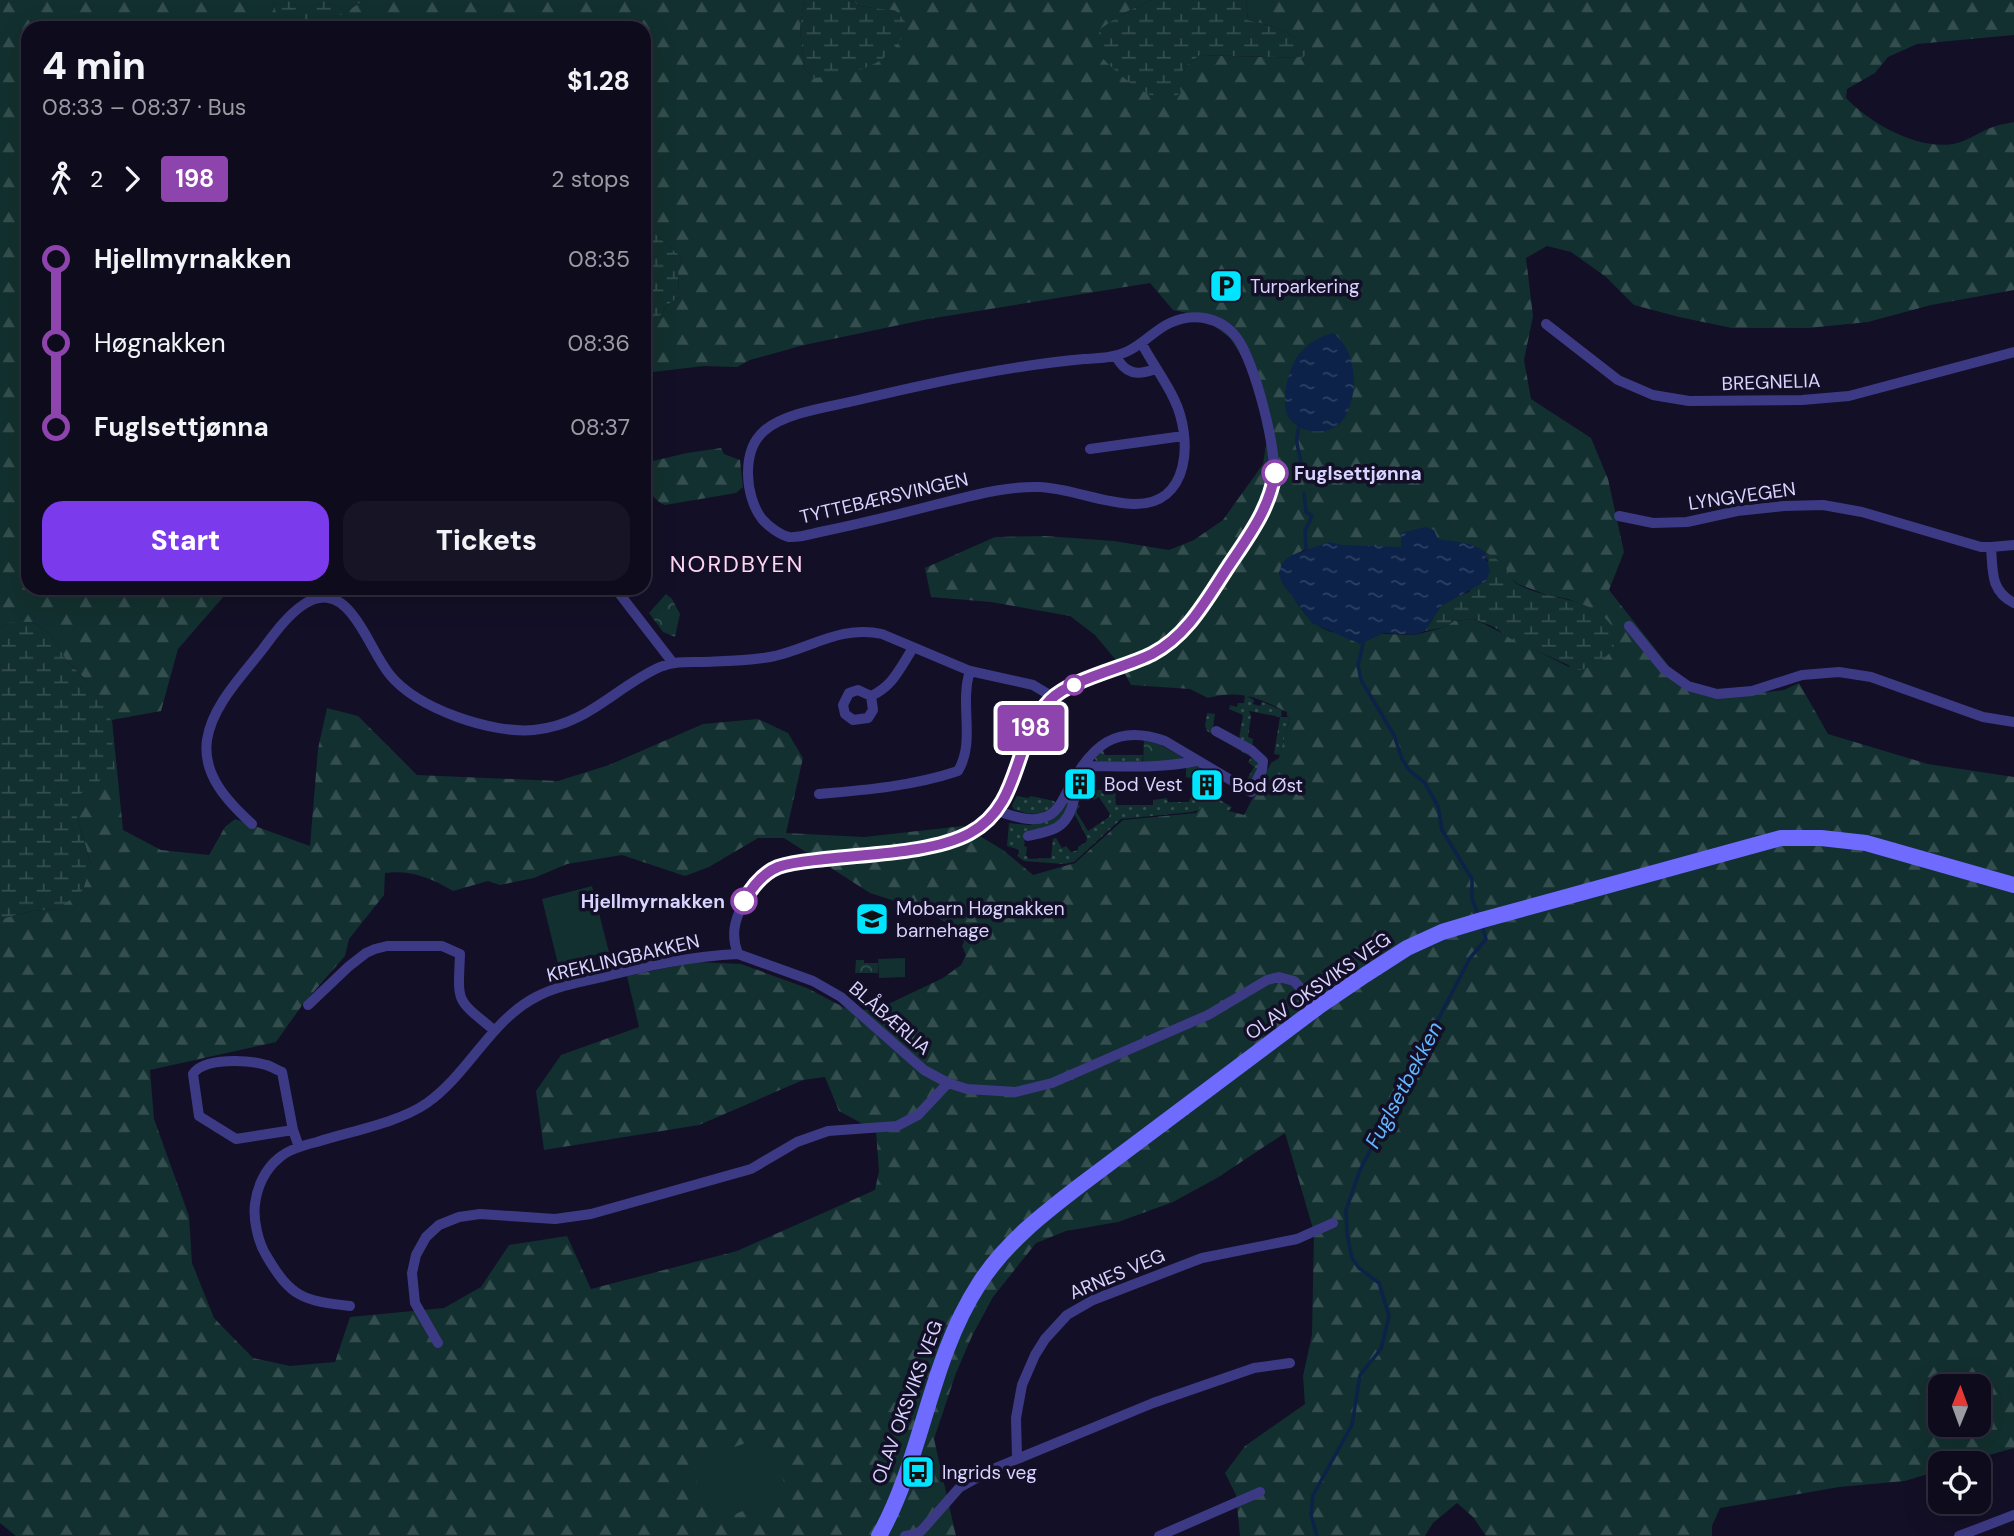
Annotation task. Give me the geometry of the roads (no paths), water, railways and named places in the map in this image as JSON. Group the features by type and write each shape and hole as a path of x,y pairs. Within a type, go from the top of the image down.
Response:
{"street":[{"path":"738,954 733,932 740,909 760,879 776,868 801,862 930,846 953,840 985,824 1006,799 1034,722 1053,697 1068,688 1152,653 1189,625 1256,527 1274,480 1272,448 1256,378 1236,336 1210,318 1198,317 1172,322 1142,344"},
{"name":"BREGNELIA","path":"1546,324 1618,380 1653,395 1689,401 1802,400 1849,396 2014,352"},
{"name":"TYTTEBÆRSVINGEN","path":"1142,344 1180,414 1186,455 1179,479 1168,494 1153,501 1133,504 1046,487 1014,487 867,523 789,537 770,527 760,517 751,496 749,455 764,431 780,421 818,409 928,383 1056,361 1116,356 1142,344"},
{"path":"1116,356 1126,370 1135,374 1155,369"},
{"path":"1090,449 1183,436"},
{"name":"LYNGVEGEN","path":"1619,516 1653,523 1687,522 1737,511 1823,505 1862,512 1981,547 2014,545"},
{"path":"1991,547 1994,584 2004,598 2014,603"},
{"path":"620,595 673,663"},
{"path":"253,824 223,793 212,776 207,751 208,734 224,702 276,631 291,614 313,599 331,599 350,611 391,676 413,696 452,715 511,730 532,731 579,718 651,672 673,663 775,656 853,631 882,634 970,671 1023,681 1053,697"},
{"path":"1629,626 1664,669 1688,686 1717,694 1752,691 1802,676 1839,672 1871,677 1983,717 2014,722"},
{"path":"871,696 883,691 896,678 913,648"},
{"path":"819,794 928,781 958,771 965,759 967,748 964,690 970,671"},
{"path":"997,811 1028,819 1045,817 1061,803 1074,778 1107,741 1126,734 1153,737 1176,747 1251,792 1262,770 1263,761 1251,750 1216,732"},
{"path":"1083,766 1142,767 1196,761"},
{"path":"1028,836 1052,830 1068,817 1075,798 1074,778"},
{"name":"OLAV OKSVIKS VEG","path":"880,1533 903,1479 953,1334 969,1301 995,1262 1025,1230 1054,1206 1318,1007 1407,948 1442,932 1781,838 1821,838 1866,843 2014,885"},
{"path":"307,1005 366,953 387,946 442,946 460,954 458,995 466,1008 494,1030"},
{"name":"KREKLINGBAKKEN","path":"351,1307 313,1302 291,1291 264,1253 254,1210 257,1191 267,1171 279,1158 299,1147 401,1116 423,1106 454,1080 494,1030 512,1013 559,987 666,962 738,954"},
{"name":"BLÅBÆRLIA","path":"738,954 813,981 841,997 924,1070 948,1083 967,1088 1016,1092 1052,1083 1208,1015 1267,980 1279,977 1294,981 1318,1007"},
{"path":"293,1129 236,1139 199,1116 193,1074 203,1065 227,1061 266,1065 282,1072 299,1147"},
{"path":"438,1343 415,1303 412,1273 415,1255 426,1237 439,1225 459,1217 480,1214 555,1219 605,1210 751,1168 797,1142 828,1131 897,1126 918,1115 948,1083"},
{"name":"ARNES VEG","path":"1017,1459 1016,1418 1022,1385 1045,1339 1068,1315 1093,1300 1202,1258 1297,1239 1333,1223"},
{"path":"880,1533 904,1536 922,1531 955,1491 966,1482 1017,1459 1153,1403 1254,1367 1290,1363"},
{"path":"1159,1536 1260,1492"},
{"path":"1959,1536 2014,1515"}],"water":[{"path":"1333,333 1347,350 1352,364 1354,386 1351,402 1345,418 1338,425 1326,431 1305,430 1294,423 1286,412 1285,394 1289,374 1304,348"},
{"name":"Fuglsettjønna","path":"1425,527 1434,530 1438,539 1467,544 1484,551 1490,571 1486,581 1441,606 1425,631 1415,635 1384,633 1360,644 1312,623 1282,583 1279,573 1282,563 1290,556 1328,542 1401,547 1401,533"}],"waterway":[{"path":"1299,427 1297,444 1301,467"},
{"path":"1304,494 1306,512 1312,516 1305,531 1306,549"},
{"name":"Fuglsetbekken","path":"1363,644 1358,665 1361,680 1394,735 1402,759 1409,770 1424,782 1438,806 1442,830 1472,879 1472,898 1478,915"},
{"name":"Fuglsetbekken","path":"1317,1536 1311,1515 1313,1495 1352,1425 1360,1375 1381,1349 1389,1316 1379,1283 1359,1268 1352,1258 1346,1210 1360,1170 1470,958 1486,939 1482,926"}],"place":[{"name":"Turparkering","path":"1226,286"},
{"name":"Fuglsettjønna","path":"1275,473"},
{"name":"Bod Vest","path":"1080,784"},
{"name":"Bod Øst","path":"1207,785"},
{"name":"Hjellmyrnakken","path":"744,901"},
{"name":"Mobarn Høgnakken barnehage","path":"872,919"},
{"name":"Ingrids veg","path":"918,1472"}],"district":[{"name":"NORDBYEN","path":"737,564"}]}
